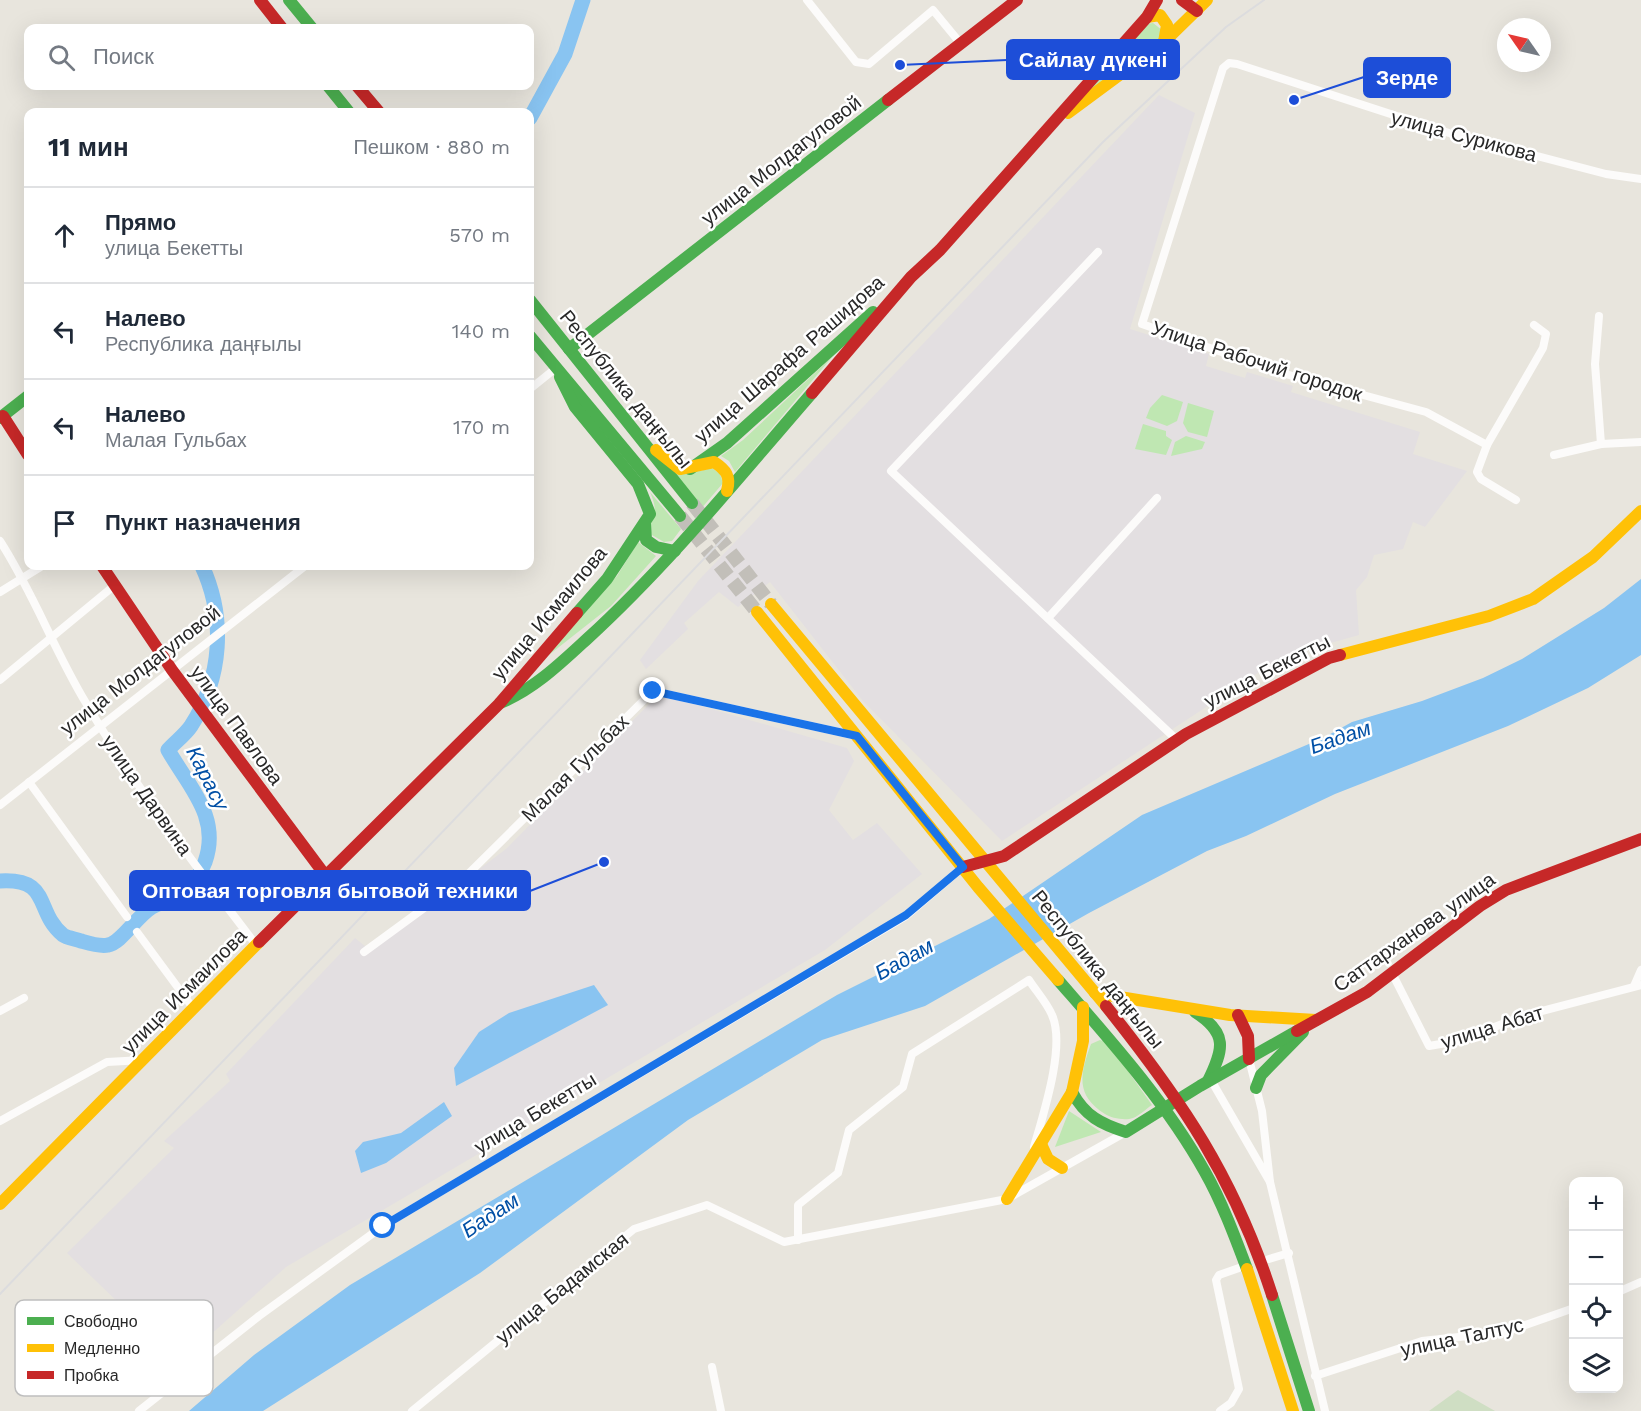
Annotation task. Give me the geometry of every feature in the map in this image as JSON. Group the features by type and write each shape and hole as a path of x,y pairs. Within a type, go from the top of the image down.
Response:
{"main road":[{"path":"260,0 279,24"},
{"path":"289,0 309,24"},
{"name":"улица Молдагуловой","path":"572,353 1017,0"},
{"path":"1048,128 1147,17 1157,0"},
{"path":"1182,0 1197,11"},
{"path":"1048,128 1164,42 1207,0"},
{"path":"1147,17 1160,15 1167,25 1164,42"},
{"path":"331,90 346,108"},
{"path":"360,90 376,108"},
{"name":"улица Шарафа Рашидова","path":"690,469 727,443 940,250 1048,128"},
{"name":"улица Шарафа Рашидова","path":"725,494 911,277"},
{"name":"Республика даңғылы","path":"534,305 692,503"},
{"name":"Республика даңғылы","path":"534,341 680,516"},
{"path":"572,353 601,382 662,457 680,469 690,469 714,462 725,469 730,481 725,494"},
{"path":"556,368 574,405 641,489 650,514 645,522 646,540 656,547 675,551"},
{"path":"24,399 2,417 24,449"},
{"name":"улица Исмаилова","path":"499,704 518,696 565,659 634,596 725,494"},
{"name":"улица Бекетты","path":"965,871 1004,856 1178,740 1329,658 1489,616 1533,599 1593,557 1641,511"},
{"name":"улица Исмаилова","path":"0,1204 325,875 408,796 499,704 607,579 645,522"},
{"name":"улица Павлова","path":"105,570 172,670 325,875"},
{"name":"Республика даңғылы","path":"771,604 1143,1053 1220,1166 1244,1218 1309,1411"},
{"name":"Республика даңғылы","path":"757,612 965,871 1050,973 1083,1007 1128,1061 1206,1174 1246,1266 1293,1411"},
{"name":"Саттарханова улица","path":"1126,1132 1154,1118 1209,1081 1367,992 1480,906 1506,890 1641,838"},
{"path":"1095,993 1238,1015 1314,1022"},
{"path":"1007,1199 1072,1092 1083,1041 1083,1007"},
{"path":"1189,1008 1218,1028 1222,1043 1219,1060 1209,1081"},
{"path":"1238,1015 1248,1036 1249,1059"},
{"path":"1256,1088 1261,1075 1314,1022"},
{"path":"1083,1041 1102,1030"},
{"path":"1072,1092 1082,1110 1099,1124 1126,1132"},
{"path":"1041,1143 1044,1155 1051,1163 1062,1168"}],"street":[{"path":"807,0 856,62 862,64 868,64 933,10 961,45"},
{"name":"улица Сурикова","path":"1223,68 1229,63 1237,64 1449,133 1606,174 1641,178"},
{"name":"Улица Рабочий городок","path":"1223,68 1142,324 1278,372 1426,412 1487,445"},
{"path":"1098,252 891,471 1178,740"},
{"path":"1599,316 1595,364 1601,444"},
{"path":"1516,500 1481,479 1477,472 1487,445 1543,348 1545,334 1534,325"},
{"path":"534,386 556,368"},
{"path":"1554,455 1601,444 1641,442"},
{"path":"1048,618 1157,498"},
{"name":"улица Дарвина","path":"0,541 23,577 51,638 100,726 202,874 257,946"},
{"path":"0,592 35,570"},
{"name":"улица Молдагуловой","path":"0,805 300,570"},
{"path":"0,680 116,585"},
{"name":"Малая Гульбах","path":"364,952 460,881 653,691 857,736"},
{"path":"29,782 127,917"},
{"name":"улица Бекетты","path":"213,1353 259,1316 383,1226 906,915 965,871"},
{"path":"137,932 193,1008"},
{"name":"улица Абат","path":"1392,973 1429,1046 1458,1041 1523,1016 1637,986 1641,970"},
{"path":"798,1240 798,1205 838,1173 849,1130 903,1088 912,1054 1029,980 1053,1016 1055,1045 1052,1081 1031,1159"},
{"path":"0,1011 24,998"},
{"path":"1249,1059 1264,1133 1270,1182 1289,1253 1325,1411"},
{"path":"0,1121 107,1062 143,1060"},
{"path":"1209,1081 1270,1182"},
{"name":"улица Бадамская","path":"412,1411 634,1229 707,1205 784,1242 1007,1199 1126,1132"},
{"path":"1245,1141 1257,1139 1264,1133"},
{"path":"1269,1259 1289,1253"},
{"path":"1220,1411 1232,1403 1239,1389 1216,1280 1219,1275 1239,1268"},
{"path":"1623,1290 1641,1282"},
{"name":"улица Талтус","path":"1316,1376 1422,1341 1505,1332 1569,1310"},
{"path":"712,1366 721,1411"},
{"name":"улица Бекетты","path":"140,1411 159,1396"}],"shaded area":[{"path":"1159,95 1195,113 1130,329 1209,354 1206,366 1245,378 1247,372 1293,386 1291,392 1420,432 1413,454 1467,471 1425,527 1413,522 1403,549 1374,555 1367,577 1356,590 1359,635 1284,656 1002,841 863,701 770,582 738,607 719,592 684,623 688,629 646,669 640,660 698,581"},
{"path":"659,694 847,748 854,761 829,810 853,840 877,823 922,874 825,950 286,1267 213,1332 213,1300 116,1300 67,1253 174,1148 164,1141 230,1081 226,1074 355,938 371,951 506,849"}],"green space":[{"path":"1153,23 1162,30 1159,40 1070,108 1146,24"},
{"path":"833,356 735,472 729,461 721,456 743,440"},
{"path":"1162,395 1183,402 1177,421 1167,426 1146,418 1150,408"},
{"path":"1188,403 1214,411 1207,437 1188,432 1183,423"},
{"path":"1143,424 1166,431 1166,436 1172,440 1166,455 1135,449"},
{"path":"1186,436 1205,442 1202,449 1171,456 1175,442"},
{"path":"662,465 682,473 712,468 720,474 723,483 700,510"},
{"path":"650,492 681,529 672,541 664,542 652,535 649,527 655,509"},
{"path":"638,542 656,556 611,606 526,673 617,576"},
{"path":"1100,1040 1108,1043 1152,1105 1135,1117 1122,1119 1108,1115 1095,1107 1084,1091 1083,1074 1087,1055 1091,1044"},
{"path":"1069,1111 1101,1132 1055,1147"},
{"path":"1458,1390 1495,1411 1429,1411"}],"water":[{"name":"Бадам","path":"1641,579 1641,655 1588,688 1508,726 1335,794 1246,836 1207,851 1089,913 925,1006 822,1040 688,1120 480,1273 263,1411 189,1411 206,1396 213,1396 213,1390 254,1355 350,1285 837,995 989,919 1142,815 1323,738 1352,722 1422,701 1483,678 1522,659 1604,608"},
{"path":"594,985 608,1005 456,1086 454,1068 479,1032 509,1013"},
{"path":"444,1102 452,1116 386,1163 361,1173 355,1151 363,1142 401,1133"}],"waterway":[{"path":"534,111 565,54 583,0"},
{"name":"Карасу","path":"0,881 16,881 28,885 35,890 54,926 63,935 98,945 118,940 152,907 174,898 193,884 205,862 209,846 209,831 200,803 168,750 191,726 209,688 214,668 217,648 215,606 204,570"}],"tunnel":[{"path":"692,503 771,604"},
{"path":"680,516 757,612"}],"railway":[{"path":"0,1294 1103,142 1226,27 1264,0"}],"traffic: fast":[{"path":"289,0 309,24"},
{"path":"331,90 346,108"},
{"path":"569,349 888,100"},
{"path":"534,305 692,503"},
{"path":"690,469 727,443 873,312"},
{"path":"534,341 680,516"},
{"path":"560,377 575,407 638,484 650,514 607,579 577,613"},
{"path":"500,703 524,691 546,675 617,610 703,519 812,393"},
{"path":"0,418 24,399"},
{"path":"645,523 646,540 656,547 675,551"},
{"path":"1058,980 1137,1073 1190,1146 1217,1195 1247,1269"},
{"path":"1195,1012 1213,1027 1220,1042 1220,1051 1208,1081"},
{"path":"1072,1092 1082,1107 1094,1118 1126,1132 1200,1086 1297,1031"},
{"path":"1256,1088 1261,1075 1303,1032"},
{"path":"1272,1295 1309,1411"}],"traffic: slow":[{"path":"1068,113 1164,42 1207,0"},
{"path":"1147,17 1160,15 1167,25 1164,42"},
{"path":"656,450 680,469 714,462 726,474 727,491"},
{"path":"1340,655 1489,616 1533,599 1593,557 1641,511"},
{"path":"771,604 1106,1006"},
{"path":"757,612 978,887 1058,980"},
{"path":"0,1204 259,942"},
{"path":"1095,993 1230,1015 1316,1020"},
{"path":"1007,1199 1072,1092 1083,1041 1083,1007"},
{"path":"1041,1144 1048,1159 1062,1168"},
{"path":"1247,1269 1293,1411"}],"traffic: jam":[{"path":"260,0 279,24"},
{"path":"888,100 1017,0"},
{"path":"812,393 911,277 940,250 1147,17 1157,0"},
{"path":"1182,0 1197,11"},
{"path":"360,90 376,108"},
{"path":"3,416 24,449"},
{"path":"105,570 172,670 325,875"},
{"path":"259,942 499,704 577,613"},
{"path":"963,867 1004,856 1186,734 1329,658 1340,655"},
{"path":"1297,1031 1367,992 1480,906 1506,890 1641,839"},
{"path":"1106,1006 1159,1075 1203,1142 1241,1213 1272,1295"},
{"path":"1238,1015 1248,1036 1249,1059"}],"place":[{"name":"Сайлау дүкені","path":"900,65"},
{"name":"Зерде","path":"1294,100"},
{"name":"Оптовая торговля бытовой техники","path":"604,862"}],"route":[{"path":"383,1226 906,915 963,867 857,736 653,691"}]}
